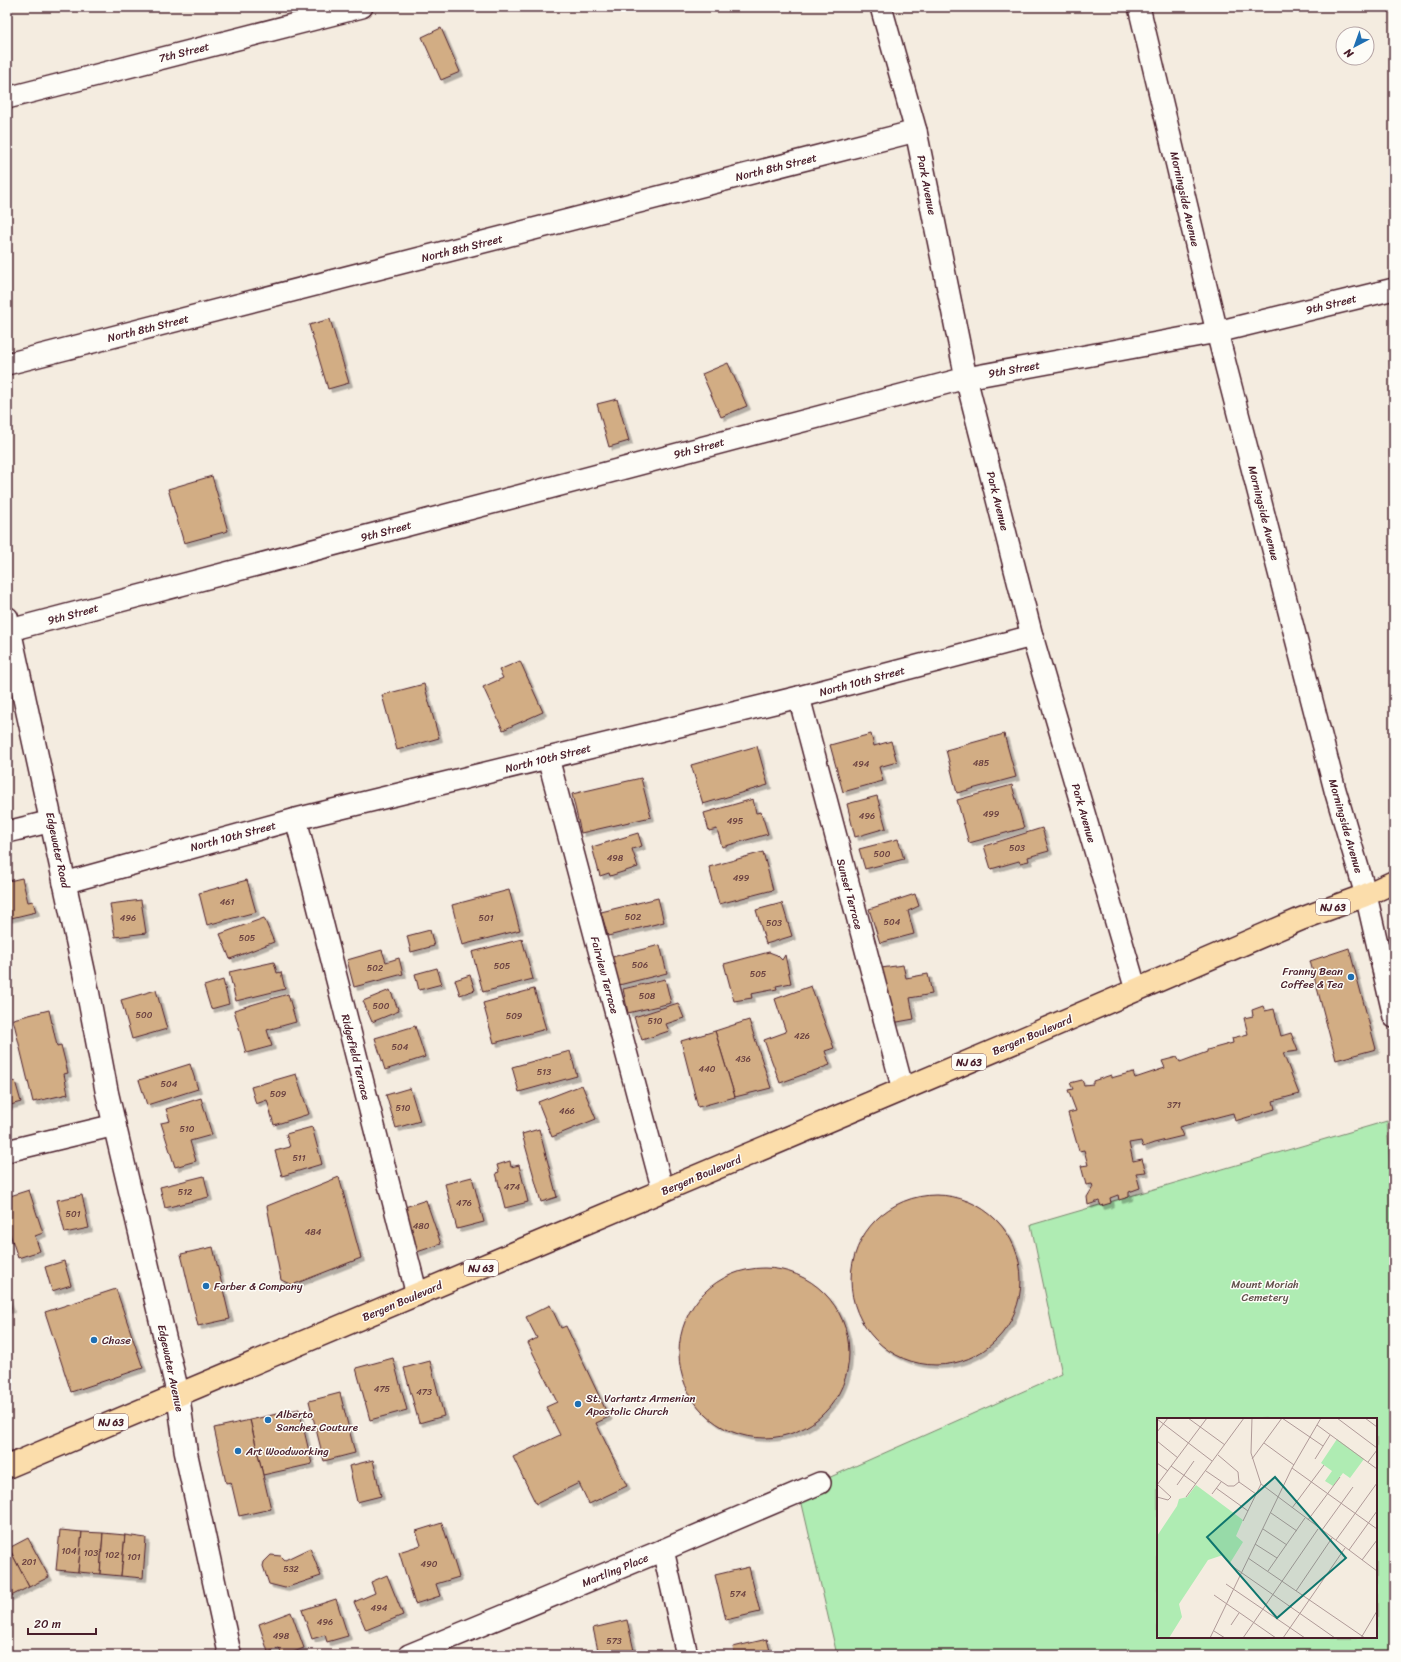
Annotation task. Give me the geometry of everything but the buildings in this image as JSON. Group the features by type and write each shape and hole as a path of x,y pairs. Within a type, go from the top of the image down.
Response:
{"main road":[{"name":"Bergen Boulevard","path":"7,1467 1394,882"}],"street":[{"name":"7th Street","path":"7,98 362,7"},
{"name":"Park Avenue","path":"881,7 916,131 966,378 1032,636 1136,990"},
{"name":"Morningside Avenue","path":"1139,7 1217,332 1335,790 1366,895 1394,1018"},
{"name":"North 8th Street","path":"7,364 916,131"},
{"name":"9th Street","path":"9,624 966,378 1217,332 1394,289"},
{"name":"Edgewater Road","path":"9,624 85,977 106,1083"},
{"name":"North 10th Street","path":"64,883 296,819 799,697 1032,636"},
{"name":"Sunset Terrace","path":"799,697 902,1090"},
{"name":"Fairview Terrace","path":"548,758 663,1191"},
{"name":"Ridgefield Terrace","path":"296,819 417,1295"},
{"path":"7,832 52,821"},
{"name":"Edgewater Avenue","path":"106,1083 178,1394 186,1453 230,1655"},
{"path":"7,1151 115,1126"},
{"name":"Martling Place","path":"409,1655 820,1483"},
{"path":"663,1550 687,1655"}],"green space":[{"name":"Mount Moriah Cemetery","path":"1387,1121 1394,1234 1394,1655 837,1655 799,1491 1062,1374 1031,1225"}],"place":[{"name":"Franny Bean Coffee & Tea","path":"1351,977"},
{"name":"Farber & Company","path":"206,1286"},
{"name":"Chase","path":"94,1340"},
{"name":"St. Vartantz Armenian Apostolic Church","path":"578,1404"},
{"name":"Alberto Sanchez Couture","path":"268,1420"},
{"name":"Art Woodworking","path":"238,1451"}]}
